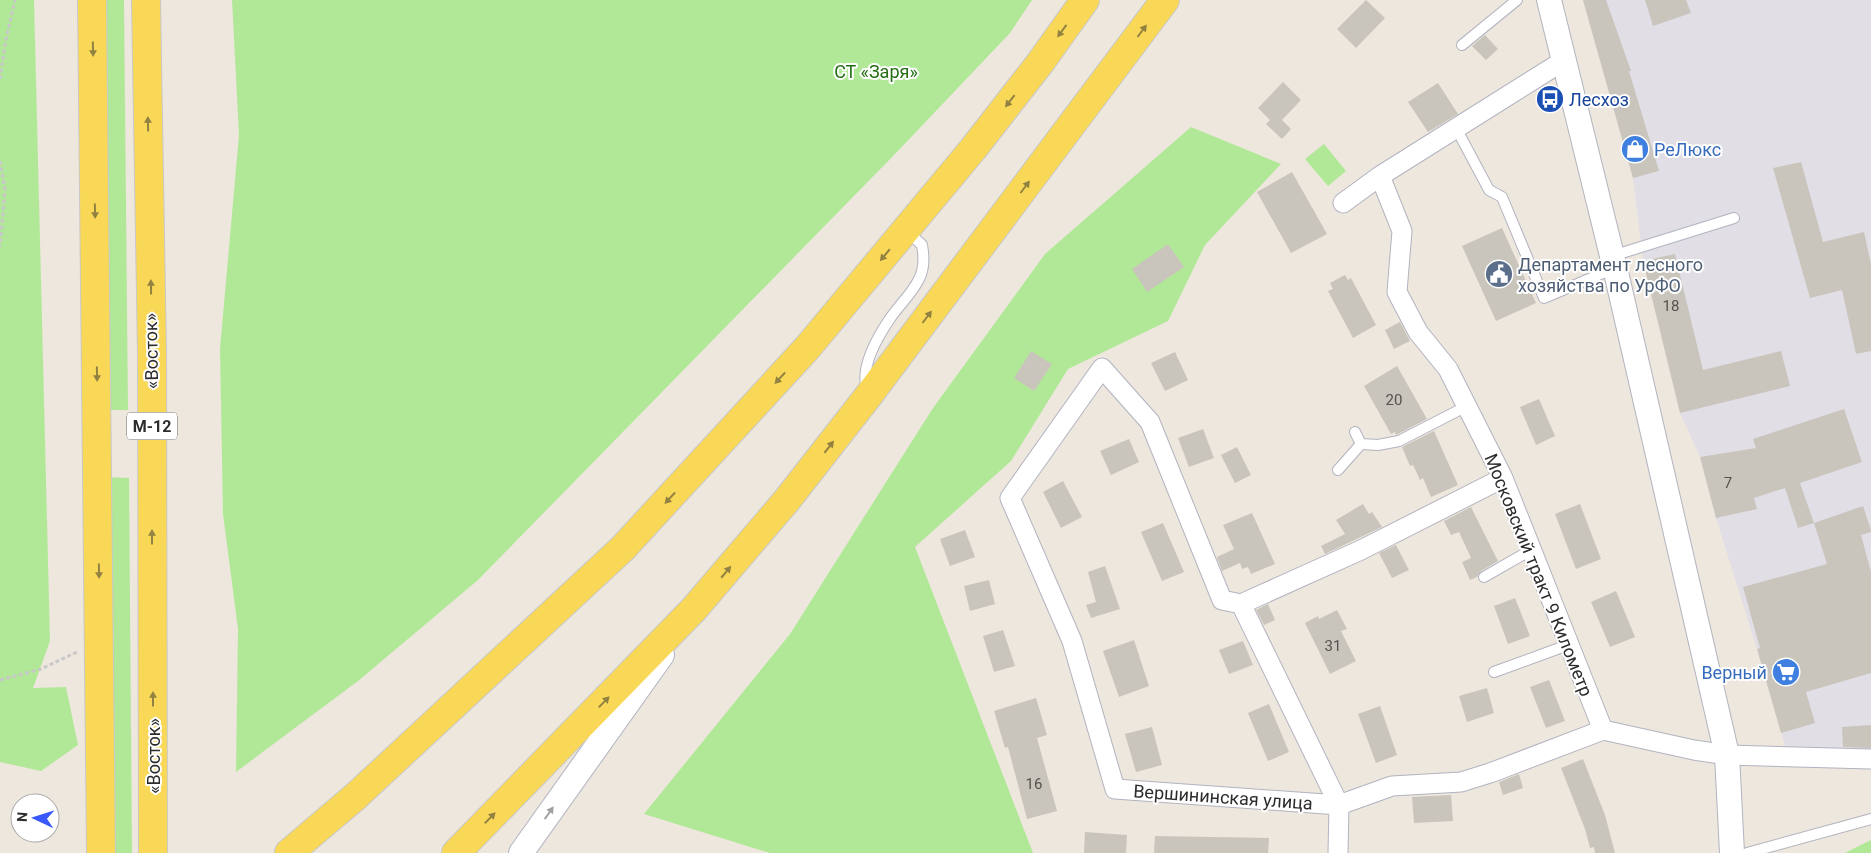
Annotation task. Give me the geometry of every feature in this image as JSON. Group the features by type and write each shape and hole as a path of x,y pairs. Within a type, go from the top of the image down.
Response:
{"main road":[{"path":"92,0 101,853"},
{"name":"«Восток»","path":"146,0 152,364 153,853"},
{"path":"289,853 356,796 623,548 808,347 973,149 1040,63 1085,0"},
{"path":"456,853 694,609 787,500 869,395 1165,0"}],"street":[{"path":"1549,0 1614,262 1726,755 1732,853"},
{"path":"1343,203 1380,176 1563,61"},
{"name":"Московский тракт 9 Километр","path":"1380,176 1402,231 1397,292 1418,332 1448,369 1503,478 1603,730"},
{"name":"Вершининская улица","path":"1241,604 1222,600 1150,422 1102,368 1010,498 1072,641 1115,789 1339,805 1392,786 1461,782 1490,773 1603,730"},
{"path":"1338,853 1339,805 1241,604 1360,550 1503,478"},
{"path":"521,853 694,609"},
{"path":"1603,730 1726,755 1871,759"}],"lane":[{"path":"1462,45 1517,0"},
{"path":"1456,128 1489,190 1502,197 1544,298 1614,262 1734,218"},
{"path":"869,395 864,381 872,353 889,320 920,279 925,259 922,245 906,230"},
{"path":"1361,444 1378,445 1399,441 1466,406"},
{"path":"1355,432 1361,444"},
{"path":"1338,470 1361,444"},
{"path":"1484,577 1531,550"},
{"path":"1494,672 1568,645"},
{"path":"1747,853 1871,819"}],"path":[{"path":"0,80 6,39 16,0"},
{"path":"0,161 5,189 0,247"},
{"path":"0,680 41,669 100,641"}],"shaded area":[{"path":"1583,0 1871,0 1871,755 1787,753 1716,518 1700,457 1680,413 1643,261 1633,178"}],"green space":[{"path":"0,0 34,0 50,641 33,688 66,687 78,745 41,771 0,762"},
{"path":"100,0 124,0 128,410 105,410"},
{"name":"СТ «Заря»","path":"232,0 1032,0 1010,33 896,153 478,580 358,681 236,772 238,629 223,514 220,349 239,135"},
{"path":"1191,127 1281,164 1205,245 1168,321 1068,369 1011,461 915,547 1033,853 770,853 644,814 790,634 933,408 1045,254"},
{"path":"1324,144 1346,171 1328,186 1305,159"},
{"path":"105,477 129,478 132,853 111,853"},
{"path":"1871,840 1871,853 1845,853"}],"building":[{"path":"1366,0 1385,18 1356,48 1337,29"},
{"path":"1583,0 1606,0 1631,71 1629,71 1659,171 1633,178"},
{"path":"1645,0 1686,0 1691,13 1653,26"},
{"path":"1485,35 1498,49 1486,60 1472,46"},
{"path":"1283,82 1301,100 1282,120 1291,129 1282,139 1266,124 1270,120 1258,108"},
{"path":"1438,83 1458,114 1428,132 1408,102"},
{"path":"1801,162 1823,242 1864,232 1871,264 1871,351 1856,354 1842,290 1810,298 1773,168"},
{"path":"1292,172 1327,234 1291,253 1257,192"},
{"name":"Департамент лесного хозяйства по УрФО","path":"1502,228 1536,303 1496,321 1462,246"},
{"path":"1168,244 1184,267 1147,292 1132,269"},
{"path":"1675,254 1703,370 1781,351 1790,386 1680,413 1643,261"},
{"path":"1345,275 1348,280 1351,278 1376,325 1353,338 1328,291 1333,289 1330,283"},
{"path":"1400,322 1410,341 1394,349 1385,330"},
{"path":"1031,351 1052,364 1034,391 1014,378"},
{"path":"1175,352 1188,380 1165,391 1151,363"},
{"path":"1397,366 1427,419 1396,435 1395,432 1391,434 1364,386"},
{"path":"1539,399 1555,436 1536,445 1520,407"},
{"path":"1844,409 1862,462 1800,483 1814,523 1798,528 1785,488 1754,498 1757,509 1716,518 1700,457 1756,448 1753,439"},
{"path":"1203,429 1214,458 1189,467 1178,438"},
{"path":"1434,431 1458,485 1431,497 1423,478 1420,480 1413,465 1410,466 1402,447"},
{"path":"1129,439 1139,462 1111,475 1100,451"},
{"path":"1237,447 1251,475 1235,483 1221,455"},
{"path":"1063,481 1082,517 1061,528 1043,492"},
{"path":"1363,504 1369,514 1372,512 1382,527 1325,554 1321,546 1345,534 1336,520"},
{"path":"1580,504 1601,559 1576,569 1555,514"},
{"path":"1863,506 1871,530 1871,532 1861,535 1871,572 1871,673 1806,692 1815,723 1781,733 1757,649 1760,648 1743,587 1827,564 1814,523"},
{"path":"1471,507 1498,561 1470,580 1462,562 1471,558 1459,532 1451,535 1444,521"},
{"path":"1252,513 1275,564 1251,574 1248,567 1242,569 1240,563 1222,571 1217,557 1234,549 1223,525"},
{"path":"1163,523 1184,572 1162,581 1141,532"},
{"path":"965,530 975,557 950,566 940,539"},
{"path":"1396,545 1409,570 1392,578 1379,553"},
{"path":"1105,566 1120,609 1091,618 1086,605 1096,602 1088,572"},
{"path":"989,580 995,604 970,611 964,586"},
{"path":"1616,591 1635,637 1610,647 1591,602"},
{"path":"1515,598 1530,636 1508,644 1494,606"},
{"path":"1268,604 1275,620 1264,625 1256,610"},
{"path":"1337,610 1347,629 1341,631 1356,661 1330,674 1305,623 1318,616 1319,619"},
{"path":"1003,630 1015,666 994,672 983,636"},
{"path":"1134,640 1149,686 1119,697 1103,651"},
{"path":"1243,641 1253,665 1229,674 1219,650"},
{"path":"1549,680 1565,721 1546,728 1530,687"},
{"path":"1487,688 1494,713 1467,722 1459,696"},
{"path":"1036,698 1047,735 1037,738 1057,811 1027,819 1008,747 1005,748 994,711"},
{"path":"1269,704 1289,752 1268,761 1248,713"},
{"path":"1380,706 1397,755 1376,763 1358,714"},
{"path":"1871,725 1871,748 1843,747 1842,727"},
{"path":"1152,727 1162,765 1136,772 1125,734"},
{"path":"1583,759 1605,815 1615,853 1595,853 1594,847 1590,848 1585,829 1561,768"},
{"path":"1519,774 1523,788 1503,795 1499,782"},
{"path":"1451,795 1453,821 1414,823 1412,797"},
{"path":"1085,832 1127,835 1126,853 1084,853"},
{"path":"1155,836 1269,838 1268,853 1154,853"}],"place":[{"name":"Лесхоз","path":"1550,99"},
{"name":"РеЛюкс","path":"1635,149"},
{"name":"Департамент лесного хозяйства по УрФО","path":"1499,274"},
{"name":"Верный","path":"1786,672"}]}
